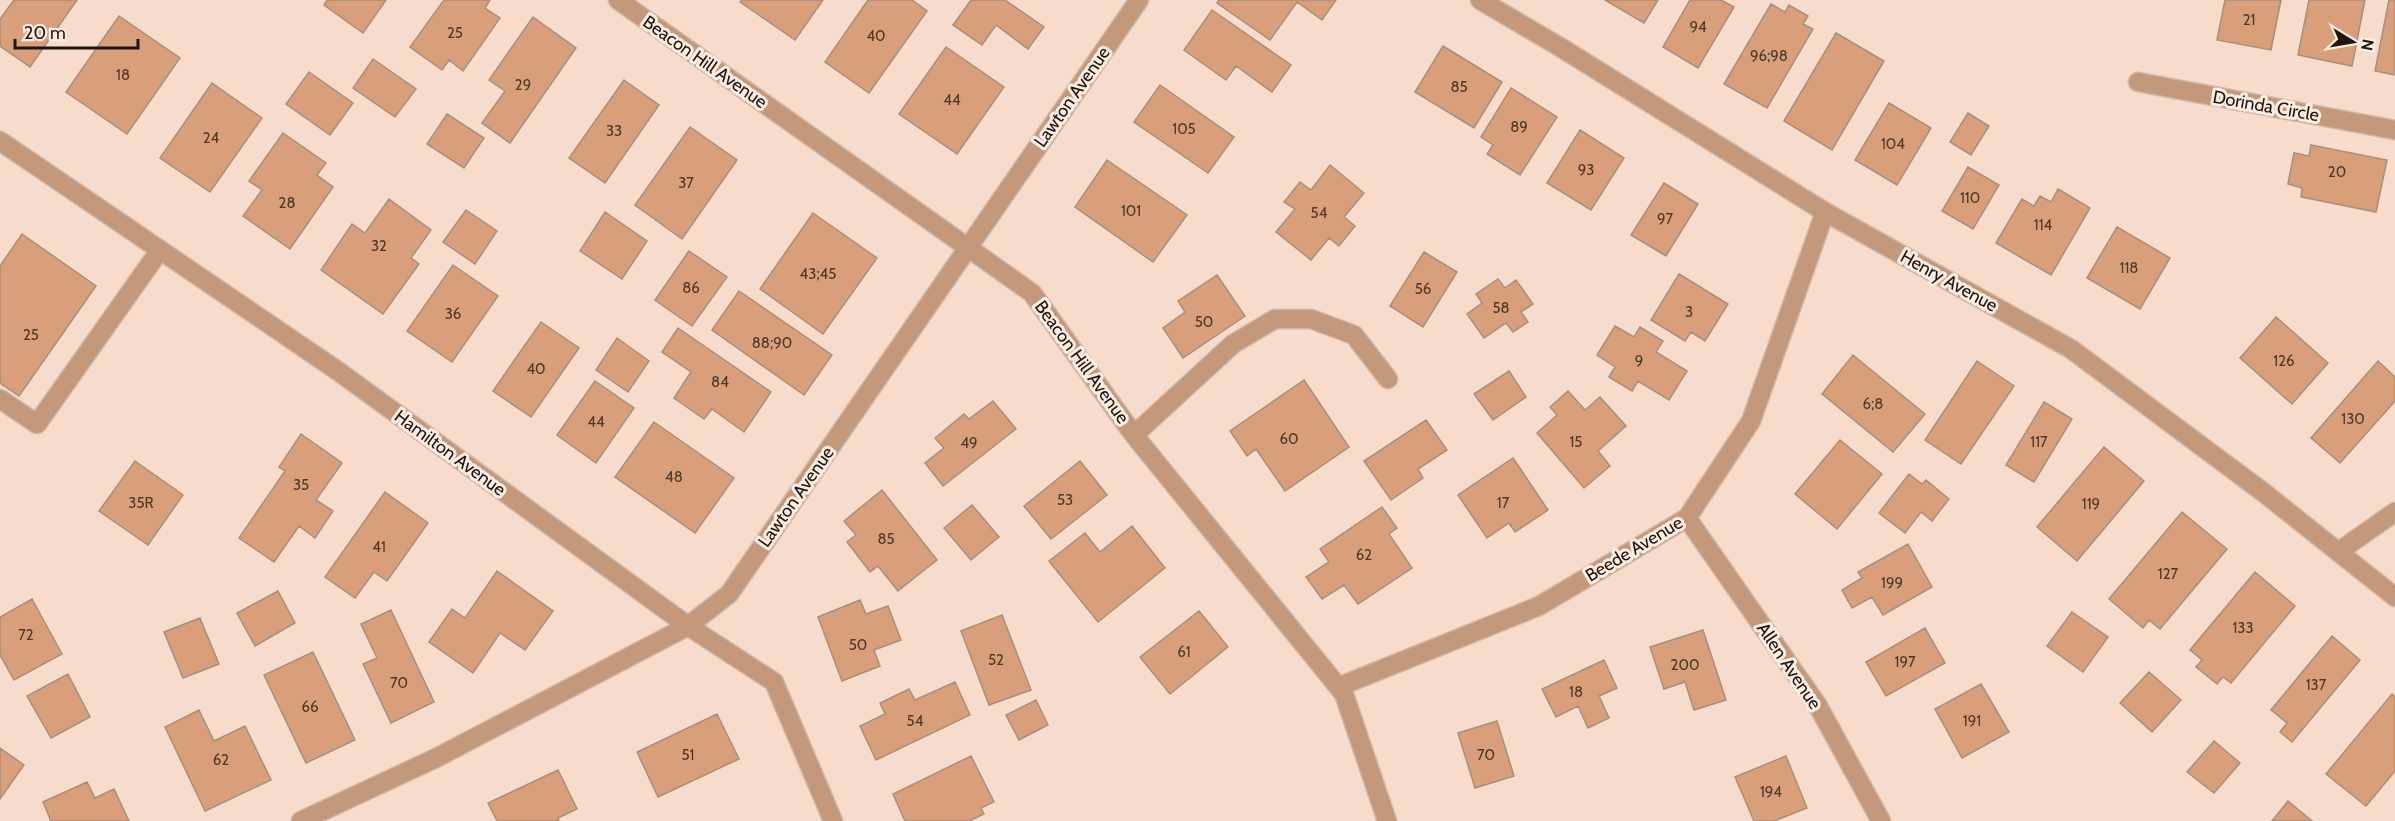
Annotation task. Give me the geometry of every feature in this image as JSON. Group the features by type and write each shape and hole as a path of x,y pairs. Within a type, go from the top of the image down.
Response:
{"street":[{"name":"Beacon Hill Avenue","path":"618,0 1032,293 1134,435 1344,694 1387,821"},
{"name":"Lawton Avenue","path":"301,821 436,758 687,626 729,594 1139,0"},
{"name":"Henry Avenue","path":"1480,0 1560,47 1825,212 2071,349 2263,492 2395,597"},
{"name":"Dorinda Circle","path":"2138,82 2395,130"},
{"name":"Hamilton Avenue","path":"0,141 348,378 687,626 774,682 832,821"},
{"name":"Beede Avenue","path":"1338,687 1539,606 1687,518 1751,421 1825,212"},
{"path":"0,399 36,423 160,250"},
{"path":"1134,435 1233,344 1275,319 1311,319 1354,335 1388,379"},
{"path":"2338,552 2395,512"},
{"name":"Allen Avenue","path":"1687,518 1818,706 1881,821"}],"building":[{"path":"14,0 77,0 30,67 0,46 0,19"},
{"path":"327,0 386,0 363,33 324,5"},
{"path":"444,0 490,0 485,8 500,18 463,71 449,60 442,70 410,47"},
{"path":"742,0 823,0 795,40 740,2"},
{"path":"868,0 912,0 927,11 869,93 825,62"},
{"path":"971,0 1005,0 1044,27 1028,49 996,25 982,45 953,25"},
{"path":"1219,0 1336,0 1322,20 1297,2 1270,40 1217,3"},
{"path":"1605,0 1658,0 1644,23"},
{"path":"1690,0 1721,0 1734,7 1698,68 1663,47"},
{"path":"2225,0 2281,0 2271,50 2217,40"},
{"path":"2309,0 2365,0 2352,66 2298,55"},
{"path":"2389,0 2395,0 2395,75 2375,71"},
{"path":"1771,4 1785,12 1789,5 1808,16 1803,24 1813,29 1767,108 1724,84"},
{"path":"1212,10 1291,65 1272,92 1236,66 1226,80 1184,50"},
{"path":"119,16 180,58 127,134 66,92"},
{"path":"533,17 576,48 510,143 482,123 505,91 489,80"},
{"path":"1836,33 1884,61 1832,150 1784,121"},
{"path":"1443,46 1502,82 1474,128 1415,92"},
{"path":"946,47 1004,87 957,154 899,114"},
{"path":"373,59 416,89 395,117 353,88"},
{"path":"309,72 353,103 330,135 286,104"},
{"path":"624,80 659,105 605,183 569,158"},
{"path":"212,83 262,118 210,192 160,158"},
{"path":"1160,85 1234,137 1208,173 1134,122"},
{"path":"1511,88 1557,117 1520,175 1487,154 1493,145 1481,137"},
{"path":"1889,103 1931,128 1897,185 1855,160"},
{"path":"1968,113 1989,126 1971,155 1950,142"},
{"path":"447,114 484,138 464,168 427,144"},
{"path":"690,127 737,160 682,239 635,205"},
{"path":"1580,130 1624,158 1591,210 1547,183"},
{"path":"283,133 326,163 317,175 333,187 290,249 243,216 262,190 249,181"},
{"path":"2311,145 2387,160 2376,212 2301,197 2302,188 2288,184 2294,153 2309,156"},
{"path":"1107,160 1187,215 1153,262 1075,207"},
{"path":"1330,165 1364,193 1344,217 1355,226 1339,246 1329,238 1311,260 1276,232 1295,209 1284,202 1300,182 1311,190"},
{"path":"1968,167 1999,185 1973,229 1942,211"},
{"path":"1664,183 1698,204 1666,256 1631,235"},
{"path":"2058,189 2090,208 2051,275 1996,243 2022,199 2034,206 2040,196 2051,202"},
{"path":"389,199 431,230 411,258 419,264 383,314 321,270 352,224 365,233"},
{"path":"466,210 497,231 475,264 443,242"},
{"path":"605,212 647,241 622,279 580,251"},
{"path":"813,213 877,258 823,334 760,289"},
{"path":"2117,227 2170,258 2140,309 2087,278"},
{"path":"22,234 96,286 19,396 0,383 0,266"},
{"path":"689,251 727,277 692,326 655,300"},
{"path":"1424,252 1457,272 1423,327 1390,306"},
{"path":"453,265 498,296 452,362 407,331"},
{"path":"1679,274 1728,304 1705,341 1691,332 1685,341 1651,320"},
{"path":"1217,275 1245,316 1183,358 1163,328 1185,312 1178,301"},
{"path":"1498,279 1505,288 1516,280 1533,304 1521,312 1528,322 1513,332 1506,323 1484,338 1467,314 1482,303 1476,294"},
{"path":"739,291 832,355 804,395 712,330"},
{"path":"2276,317 2328,363 2292,404 2240,358"},
{"path":"541,322 579,348 531,417 493,391"},
{"path":"1615,326 1634,337 1640,327 1663,341 1656,352 1687,371 1669,400 1638,381 1632,391 1609,377 1615,367 1597,355"},
{"path":"678,328 771,392 744,432 712,409 704,419 674,398 691,372 662,352"},
{"path":"617,338 649,361 628,392 596,370"},
{"path":"1853,355 1925,414 1893,452 1822,394"},
{"path":"1977,361 2014,386 1961,464 1925,440"},
{"path":"2378,361 2395,377 2395,401 2340,463 2311,438"},
{"path":"1509,371 1526,397 1493,420 1474,394"},
{"path":"1304,380 1349,447 1285,491 1256,449 1247,456 1230,431"},
{"path":"595,381 634,408 596,463 557,435"},
{"path":"1568,391 1585,410 1600,397 1626,426 1598,451 1610,466 1584,488 1537,433 1557,415 1550,407"},
{"path":"993,401 1016,429 943,486 925,463 944,448 935,438 964,414 969,419"},
{"path":"2044,402 2072,419 2034,482 2006,465"},
{"path":"1426,420 1447,450 1418,469 1423,478 1391,500 1364,461"},
{"path":"654,422 734,478 695,533 615,477"},
{"path":"301,434 342,463 316,500 333,511 315,538 299,526 274,562 239,538 285,471 279,467"},
{"path":"1840,440 1882,474 1837,529 1795,494"},
{"path":"2104,447 2144,481 2077,561 2037,527"},
{"path":"1513,458 1548,510 1515,532 1509,523 1487,538 1458,495"},
{"path":"135,461 183,495 148,545 99,511"},
{"path":"1080,461 1107,495 1051,539 1024,506"},
{"path":"1909,474 1922,484 1926,480 1949,499 1932,521 1921,512 1905,533 1879,513"},
{"path":"882,490 937,560 898,591 878,566 870,572 847,542 856,535 844,521"},
{"path":"385,492 428,523 387,581 374,572 355,598 325,577"},
{"path":"972,505 999,537 971,560 944,528"},
{"path":"1382,507 1397,528 1389,534 1412,568 1358,604 1344,585 1322,599 1306,577 1329,562 1320,549"},
{"path":"2182,512 2227,549 2160,629 2149,620 2143,628 2109,599"},
{"path":"1132,526 1165,568 1098,622 1049,561 1085,533 1100,552"},
{"path":"1908,544 1932,587 1883,615 1872,597 1852,608 1842,590 1862,578 1858,572"},
{"path":"497,571 553,611 525,650 500,633 473,673 429,642 452,609 465,618"},
{"path":"2255,572 2295,606 2231,683 2223,677 2217,684 2196,667 2202,660 2190,650"},
{"path":"278,591 295,623 255,646 237,613"},
{"path":"32,599 62,654 14,680 0,655 0,617"},
{"path":"860,600 866,614 888,606 901,640 874,650 880,666 842,681 818,617"},
{"path":"391,610 434,702 391,723 363,664 377,658 361,624"},
{"path":"1199,611 1228,647 1170,694 1140,657"},
{"path":"2072,612 2108,637 2083,672 2047,646"},
{"path":"1002,615 1031,690 989,705 961,631"},
{"path":"200,618 219,664 183,678 164,632"},
{"path":"1925,628 1945,663 1886,696 1866,662"},
{"path":"1703,630 1726,700 1694,710 1685,682 1664,689 1650,647"},
{"path":"2332,636 2360,660 2292,742 2280,732 2287,723 2271,710"},
{"path":"313,652 355,740 306,763 264,675"},
{"path":"1604,660 1617,688 1599,696 1609,718 1588,728 1578,706 1556,717 1542,689"},
{"path":"2149,672 2181,700 2152,732 2120,703"},
{"path":"68,674 90,717 51,738 27,696"},
{"path":"955,682 970,715 876,760 860,726 885,714 880,703 909,689 915,700"},
{"path":"1981,684 2009,732 1962,758 1935,709"},
{"path":"2392,694 2395,697 2395,771 2366,806 2326,774"},
{"path":"1036,700 1048,725 1019,740 1006,715"},
{"path":"199,710 214,741 245,726 271,780 205,811 165,727"},
{"path":"717,714 739,759 658,797 637,752"},
{"path":"1497,721 1514,776 1475,788 1458,733"},
{"path":"2214,741 2240,763 2214,793 2187,772"},
{"path":"0,748 24,765 0,799"},
{"path":"971,756 994,802 981,808 984,814 969,821 905,821 893,794"},
{"path":"1786,756 1807,808 1774,821 1754,821 1735,777"},
{"path":"558,770 577,809 558,818 559,821 497,821 488,803"},
{"path":"87,782 95,798 114,789 129,821 51,821 43,802"},
{"path":"2288,801 2312,821 2272,821"}]}
